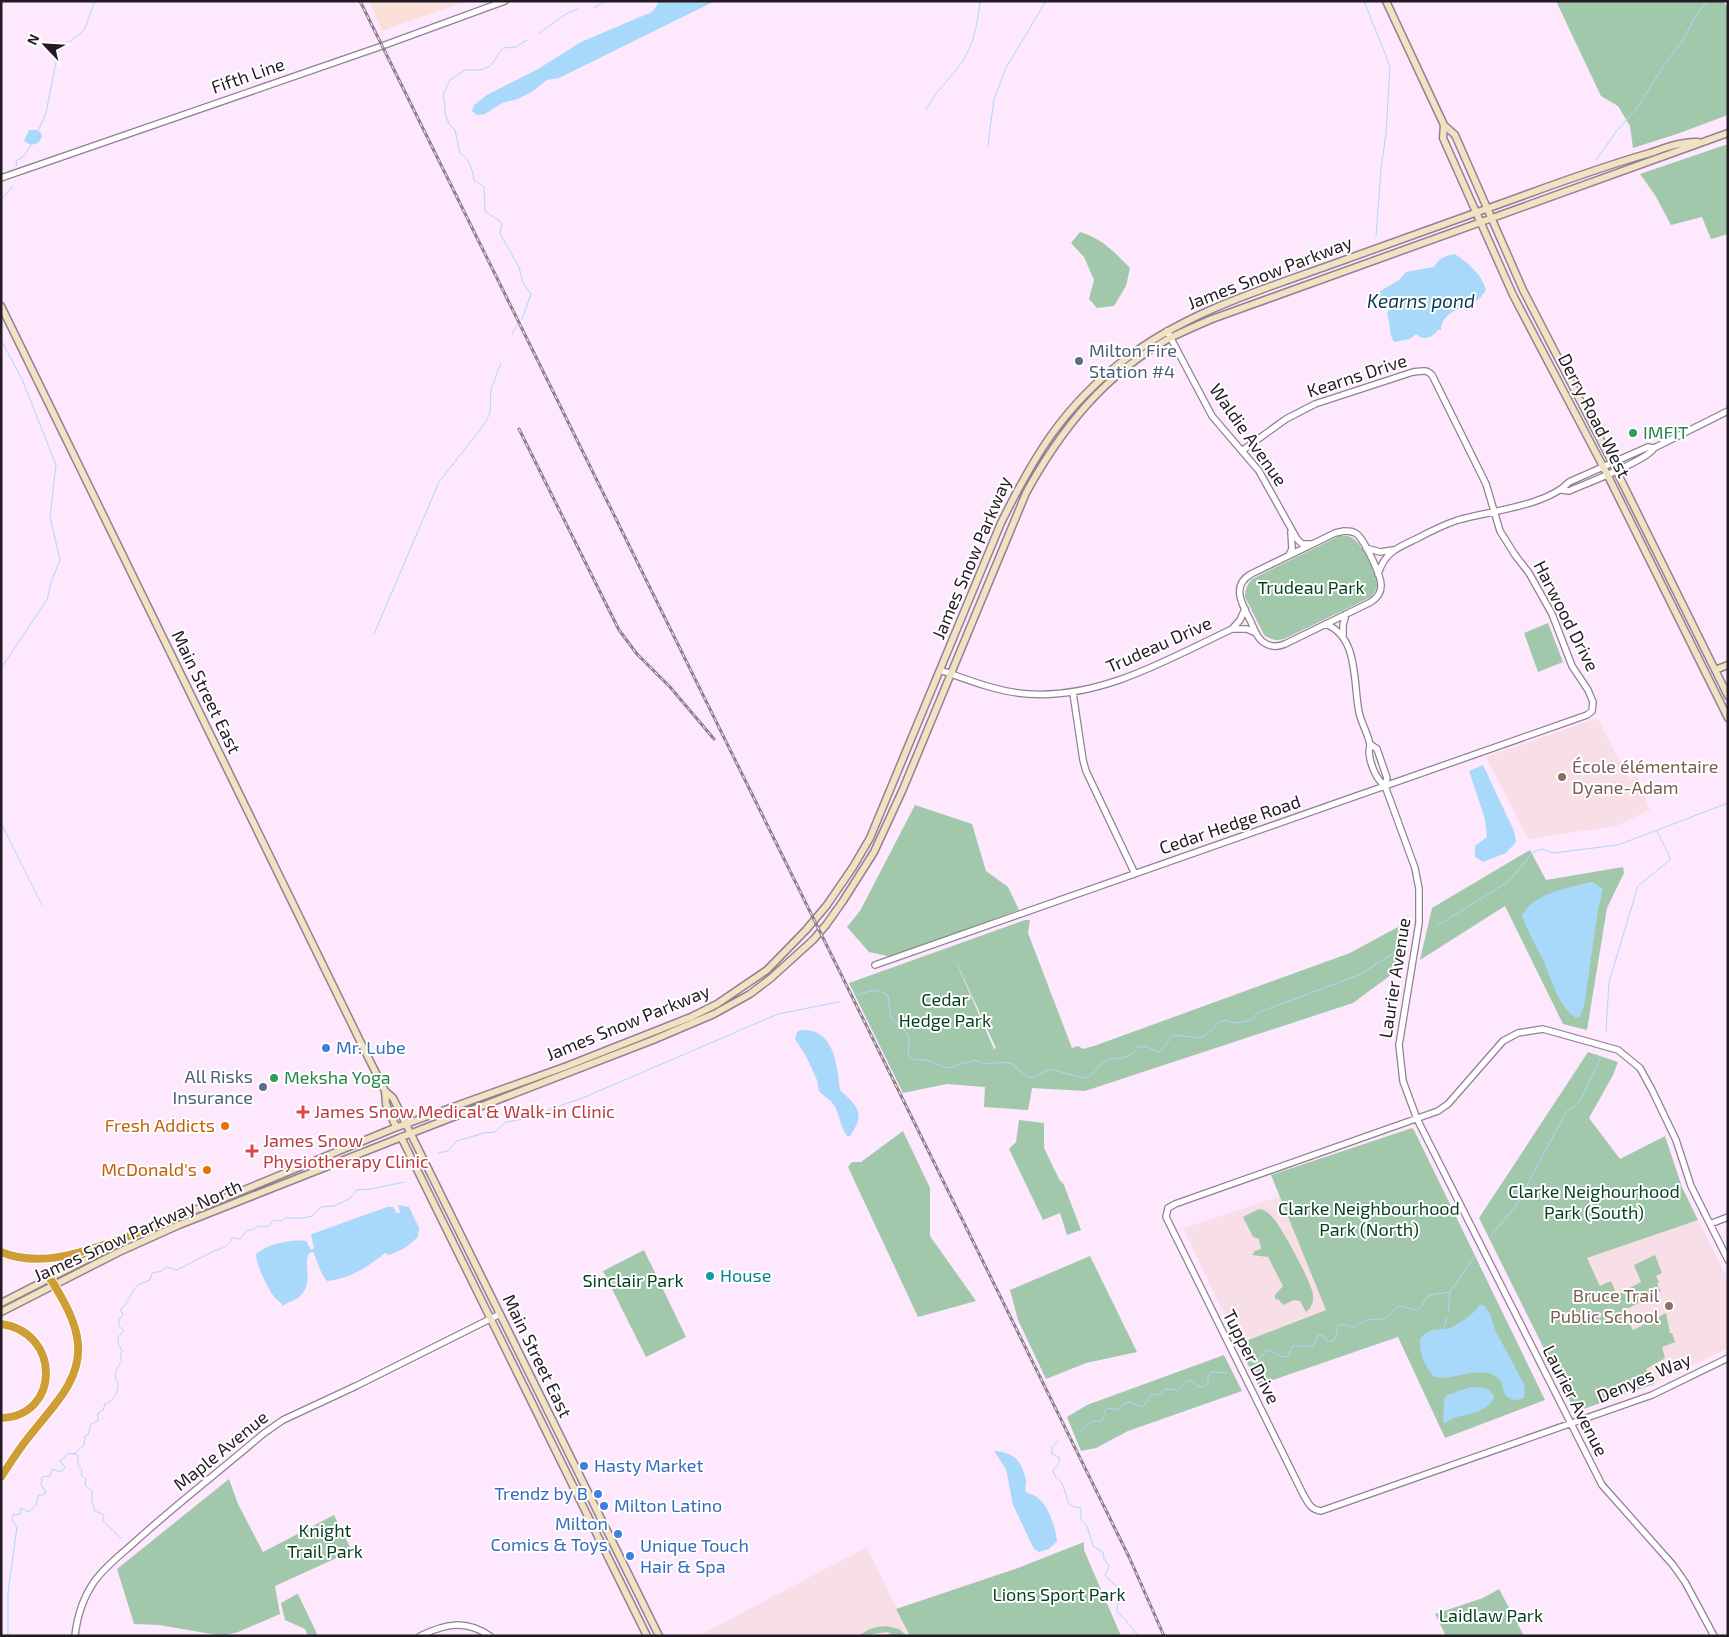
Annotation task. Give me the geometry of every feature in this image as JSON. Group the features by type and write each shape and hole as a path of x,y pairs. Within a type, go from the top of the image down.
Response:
{"highway":[{"path":"1,1252 10,1256 36,1260 64,1256 141,1232"},
{"path":"1,1477 28,1438 64,1392 72,1378 78,1345 74,1326 52,1281"},
{"path":"1,1324 19,1328 32,1338 42,1351 47,1370 43,1389 33,1405 17,1415 1,1418"}],"main road":[{"name":"Derry Road West","path":"1386,1 1444,125 1455,135 1523,290 1616,470 1728,696"},
{"name":"Derry Road West","path":"1444,125 1443,138 1513,295 1603,466 1728,718"},
{"name":"James Snow Parkway","path":"401,1137 653,1040 714,1014 750,994 783,969 826,924 874,852 903,788 1020,509 1044,462 1074,418 1094,396 1136,360 1171,338 1212,318 1728,133"},
{"name":"James Snow Parkway","path":"394,1128 567,1066 691,1017 717,1004 767,970 801,936 828,905 870,838 1001,523 1024,476 1062,419 1102,378 1124,359 1167,331 1190,319 1288,280 1602,167 1670,147 1693,142 1705,142"},
{"name":"Main Street East","path":"1,306 385,1091 386,1104 394,1128"},
{"path":"1715,670 1728,665"},
{"name":"Main Street East","path":"385,1091 393,1098 659,1636"},
{"name":"James Snow Parkway North","path":"1,1312 52,1281 141,1232 394,1128"},
{"name":"Main Street East","path":"401,1137 647,1636"},
{"name":"James Snow Parkway North","path":"1,1303 179,1226 401,1137"}],"street":[{"name":"Fifth Line","path":"1,178 382,46 505,1"},
{"name":"Waldie Avenue","path":"1167,331 1212,416 1243,450 1268,486 1291,530 1302,544 1312,544"},
{"name":"Kearns Drive","path":"1243,450 1286,419 1315,404 1424,370 1432,375 1486,484 1494,511"},
{"name":"Trudeau Drive","path":"1562,490 1569,491 1616,470 1651,453 1654,448 1728,411"},
{"name":"Trudeau Drive","path":"1366,548 1380,552 1394,549 1451,523 1539,500 1562,490 1569,482 1603,466 1648,447 1654,448"},
{"name":"Harwood Drive","path":"1494,511 1504,540 1529,573 1552,614 1572,666 1588,690 1594,704 1593,710"},
{"path":"1288,556 1292,549 1291,530"},
{"name":"Trudeau Drive","path":"1348,531 1358,536 1366,548 1382,584 1377,597 1371,602 1277,646 1264,643 1256,633 1239,594 1240,586 1244,579 1335,533 1348,531"},
{"name":"Trudeau Drive","path":"1378,574 1382,562 1394,549"},
{"name":"Trudeau Drive","path":"940,670 987,686 1026,694 1073,693 1132,676 1232,629 1240,620 1245,609"},
{"path":"1343,636 1343,624 1346,614"},
{"path":"1325,624 1333,627 1343,636"},
{"name":"Trudeau Drive","path":"1232,629 1247,629 1256,633"},
{"name":"Laurier Avenue","path":"1343,636 1354,667 1359,712 1370,744 1369,753 1378,780 1384,786 1415,868 1419,889 1419,923 1399,1045 1403,1081 1417,1119 1602,1485 1673,1565 1685,1582 1714,1636"},
{"path":"1073,693 1082,760 1135,874"},
{"name":"Cedar Hedge Road","path":"875,965 1587,715 1593,710"},
{"path":"1417,1119 1438,1111 1448,1104 1503,1041 1518,1033 1532,1029 1543,1029 1618,1050 1640,1068 1652,1090 1676,1140 1691,1186 1728,1260"},
{"name":"Tupper Drive","path":"1417,1119 1175,1204 1166,1212 1167,1221 1303,1494 1312,1508 1321,1511 1570,1423"},
{"name":"Main Street East","path":"394,1128 401,1137"},
{"path":"1710,1224 1728,1217"},
{"name":"Maple Avenue","path":"75,1636 84,1600 101,1573 145,1533 263,1434 284,1420 378,1376 500,1314"},
{"name":"Denyes Way","path":"1570,1423 1652,1395 1728,1358"},
{"path":"420,1636 436,1628 452,1625 475,1628 490,1636"}],"shaded area":[{"path":"369,1 466,1 382,31"},
{"name":"École élémentaire Dyane-Adam","path":"1597,718 1629,778 1637,776 1650,810 1616,826 1528,839 1486,757"},
{"path":"1280,1196 1327,1310 1238,1344 1183,1228"},
{"name":"Bruce Trail Public School","path":"1698,1220 1728,1279 1728,1348 1654,1384 1620,1326 1587,1258"},
{"path":"867,1547 910,1636 698,1636"}],"green space":[{"path":"1556,1 1723,1 1728,8 1728,115 1633,148 1630,126 1618,106 1601,96"},
{"path":"1728,144 1728,234 1711,239 1702,217 1671,225 1655,195 1640,174"},
{"path":"1080,232 1101,242 1130,268 1126,286 1114,306 1097,308 1089,299 1094,280 1084,257 1071,243"},
{"name":"Trudeau Park","path":"1339,536 1349,536 1361,547 1377,581 1375,592 1371,597 1284,639 1274,640 1264,635 1245,597 1250,581"},
{"path":"1548,623 1563,662 1538,672 1524,633"},
{"path":"915,805 972,824 986,871 1008,887 1019,910 892,957 869,952 847,927 860,911"},
{"path":"1530,850 1546,880 1623,867 1624,873 1607,908 1587,1030 1563,1024 1505,906 1420,960 1432,908"},
{"name":"Cedar Hedge Park","path":"1025,920 1030,920 1028,933 1072,1048 1078,1046 1083,1049 1350,953 1407,922 1399,969 1353,1003 1085,1091 1032,1088 1028,1110 984,1107 985,1087 947,1084 903,1093 849,983","holes":["954,957 996,1048 994,1049"]},
{"name":"Clarke Neighourhood Park (South)","path":"1588,1052 1618,1062 1613,1075 1589,1118 1620,1159 1665,1136 1682,1187 1698,1220 1587,1258 1600,1286 1611,1281 1617,1295 1641,1282 1634,1265 1655,1255 1662,1273 1656,1276 1659,1282 1657,1284 1661,1291 1623,1311 1633,1330 1666,1313 1670,1333 1672,1333 1675,1342 1662,1347 1665,1358 1646,1369 1654,1384 1581,1410 1571,1403 1479,1218"},
{"path":"1019,1120 1044,1123 1044,1148 1059,1179 1064,1185 1081,1230 1067,1235 1060,1213 1043,1220 1009,1149 1016,1142"},
{"name":"Clarke Neighbourhood Park (North)","path":"1412,1128 1545,1400 1445,1438 1398,1337 1258,1385 1238,1344 1326,1310 1271,1175"},
{"path":"903,1131 930,1188 930,1236 976,1301 918,1317 848,1167 852,1162 861,1162"},
{"path":"1259,1209 1268,1212 1278,1224 1308,1280 1312,1289 1313,1300 1311,1307 1306,1312 1300,1301 1294,1300 1283,1305 1279,1300 1275,1299 1275,1295 1283,1286 1268,1257 1252,1255 1255,1251 1261,1249 1259,1239 1253,1237 1243,1217"},
{"name":"Sinclair Park","path":"644,1250 686,1337 646,1357 603,1271"},
{"path":"1090,1256 1137,1352 1086,1363 1046,1379 1018,1320 1010,1290"},
{"path":"1224,1355 1242,1391 1128,1431 1096,1448 1081,1451 1067,1417 1087,1405"},
{"name":"Knight Trail Park","path":"229,1479 238,1504 263,1552 334,1515 352,1551 275,1586 280,1614 238,1632 223,1636 159,1625 134,1624 117,1569"},
{"name":"Lions Sport Park","path":"1084,1542 1084,1550 1121,1636 910,1636 896,1609 1018,1568"},
{"name":"Laidlaw Park","path":"1499,1589 1524,1636 1442,1636 1445,1634 1435,1614 1483,1598"},
{"path":"297,1594 318,1636 308,1636 305,1629 285,1620 281,1603"},
{"path":"886,1626 899,1629 907,1636 886,1636 891,1633 886,1632 860,1636 875,1627"}],"water":[{"path":"660,1 715,1 559,78 547,80 533,91 518,99 502,103 485,114 477,115 472,111 474,105 487,95 538,69 581,42 652,12"},
{"path":"29,130 37,130 41,133 42,137 38,143 31,145 24,141"},
{"name":"Kearns pond","path":"1455,254 1470,265 1478,274 1486,290 1476,301 1446,317 1441,330 1438,330 1431,337 1425,338 1416,334 1410,339 1394,342 1387,314 1390,308 1376,299 1377,293 1399,280 1406,272 1434,267 1439,260"},
{"path":"1483,765 1514,831 1516,842 1506,853 1483,862 1475,857 1475,846 1487,837 1485,819 1469,771"},
{"path":"1592,882 1603,889 1598,910 1584,1006 1580,1016 1576,1018 1563,1005 1522,915 1528,907 1544,896"},
{"path":"801,1030 812,1031 821,1035 832,1050 840,1090 858,1111 858,1122 850,1136 847,1136 834,1105 819,1091 817,1080 806,1056 795,1039 797,1032"},
{"path":"398,1205 409,1207 419,1228 418,1237 405,1248 389,1255 385,1253 351,1275 327,1281 313,1252 309,1253 307,1258 307,1280 304,1291 298,1298 283,1306 275,1298 258,1264 256,1254 261,1250 280,1243 306,1241 311,1250 314,1248 312,1234 387,1207 393,1207 397,1213 400,1213"},
{"path":"1480,1304 1485,1306 1490,1314 1495,1330 1524,1384 1525,1392 1523,1398 1514,1400 1508,1397 1503,1391 1502,1382 1491,1374 1478,1372 1440,1378 1434,1377 1425,1364 1420,1339 1429,1332 1456,1325 1472,1314"},
{"path":"1471,1387 1488,1390 1493,1394 1494,1398 1477,1412 1456,1417 1446,1423 1443,1422 1444,1400 1447,1395"},
{"path":"994,1451 1009,1454 1017,1459 1025,1475 1025,1489 1027,1493 1039,1499 1052,1519 1057,1541 1049,1549 1039,1552 1034,1549 1013,1505 1006,1469"}],"waterway":[{"path":"38,131 46,113 58,52 84,30 95,1"},
{"path":"594,8 605,1"},
{"path":"926,109 934,96 958,68 970,48 975,33 980,1"},
{"path":"988,145 994,99 1006,68 1046,1"},
{"path":"1364,1 1390,66 1386,133 1376,236"},
{"path":"1596,160 1615,133 1637,108 1707,1"},
{"path":"539,33 566,14 578,9"},
{"path":"522,319 531,294 523,283 519,267 500,234 502,223 485,211 484,187 474,180 470,165 460,153 455,130 449,124 445,113 443,95 450,80 465,70 480,70 490,66 503,48 516,47 527,40"},
{"path":"15,167 17,165 16,161 24,156 32,143"},
{"path":"1,200 13,186"},
{"path":"512,334 517,325"},
{"path":"1,340 22,379 56,465 50,517 60,560 51,582 47,600 1,668"},
{"path":"374,634 439,482 485,423 490,413 491,389 501,363"},
{"path":"1437,926 1509,881 1533,852 1542,849 1553,853 1618,845 1728,803"},
{"path":"1,823 42,905"},
{"path":"1606,1032 1609,982 1638,886 1670,860 1657,831"},
{"path":"858,995 870,991 880,991 888,996 891,1018 907,1034 909,1042 908,1055 914,1060 928,1061 948,1068 975,1060 986,1064 1003,1062 1012,1064 1029,1078 1050,1069 1084,1078 1090,1076 1107,1060 1129,1056 1138,1047 1145,1046 1159,1052 1174,1035 1200,1038 1211,1031 1218,1023 1225,1020 1236,1023 1252,1020 1257,1013 1359,975 1394,953"},
{"path":"438,1153 448,1151 457,1141 484,1133 495,1132 506,1122 523,1119 585,1097 778,1014 839,1002"},
{"path":"1491,1236 1517,1204 1566,1112 1580,1102 1601,1056"},
{"path":"8,1636 8,1593 17,1527 12,1520 13,1515 21,1514 20,1509 28,1512 36,1505 38,1496 45,1494 45,1490 41,1485 42,1477 50,1476 52,1469 60,1472 63,1470 65,1467 60,1461 69,1453 74,1454 84,1445 85,1436 88,1435 91,1424 98,1421 98,1413 103,1410 105,1404 116,1394 118,1384 115,1376 117,1368 122,1361 120,1356 122,1351 118,1343 118,1337 124,1331 119,1326 119,1320 123,1315 120,1310 135,1288 139,1284 150,1280 152,1273 162,1271 166,1267 177,1270 226,1246 232,1238 240,1239 247,1230 252,1230 258,1226 268,1227 274,1220 282,1221 285,1218 312,1216 321,1207 334,1206 349,1199 357,1190 404,1182"},
{"path":"1448,1311 1450,1292 1474,1257"},
{"path":"1250,1361 1257,1362 1269,1350 1282,1357 1288,1356 1293,1346 1313,1346 1317,1336 1322,1335 1330,1342 1335,1339 1338,1326 1344,1324 1354,1327 1366,1320 1378,1320 1389,1315 1398,1306 1417,1310 1430,1295 1450,1292"},
{"path":"1444,1327 1447,1318"},
{"path":"1081,1431 1092,1421 1099,1422 1103,1419 1105,1410 1109,1408 1118,1410 1129,1402 1142,1407 1151,1394 1160,1395 1165,1389 1178,1390 1186,1381 1192,1381 1197,1386 1204,1387 1208,1383 1208,1375 1211,1372 1227,1373"},
{"path":"1058,1441 1052,1447 1052,1454 1059,1457 1059,1463 1053,1471 1055,1476 1062,1483 1069,1504 1081,1508 1081,1520 1087,1526 1093,1546 1103,1552 1104,1559 1109,1566 1105,1576 1122,1591 1117,1612 1139,1636"},
{"path":"74,1454 78,1455 78,1466 82,1469 81,1475 86,1479 85,1485 92,1491 95,1511 104,1515 103,1521 121,1538"}],"railway":[{"path":"360,1 1130,1559 1164,1636"},
{"path":"519,429 619,630 637,654 670,687 714,739"}],"place":[{"name":"Milton Fire Station #4","path":"1079,361"},
{"name":"IMFIT","path":"1633,433"},
{"name":"École élémentaire Dyane-Adam","path":"1562,777"},
{"name":"Mr. Lube","path":"326,1048"},
{"name":"Meksha Yoga","path":"274,1078"},
{"name":"All Risks Insurance","path":"263,1087"},
{"name":"James Snow Medical & Walk-in Clinic","path":"303,1112"},
{"name":"Fresh Addicts","path":"225,1126"},
{"name":"James Snow Physiotherapy Clinic","path":"252,1151"},
{"name":"McDonald's","path":"207,1170"},
{"name":"House","path":"710,1276"},
{"name":"Bruce Trail Public School","path":"1669,1306"},
{"name":"Hasty Market","path":"584,1466"},
{"name":"Trendz by B","path":"598,1494"},
{"name":"Milton Latino","path":"604,1506"},
{"name":"Milton Comics & Toys","path":"618,1534"},
{"name":"Unique Touch Hair & Spa","path":"630,1556"}]}
